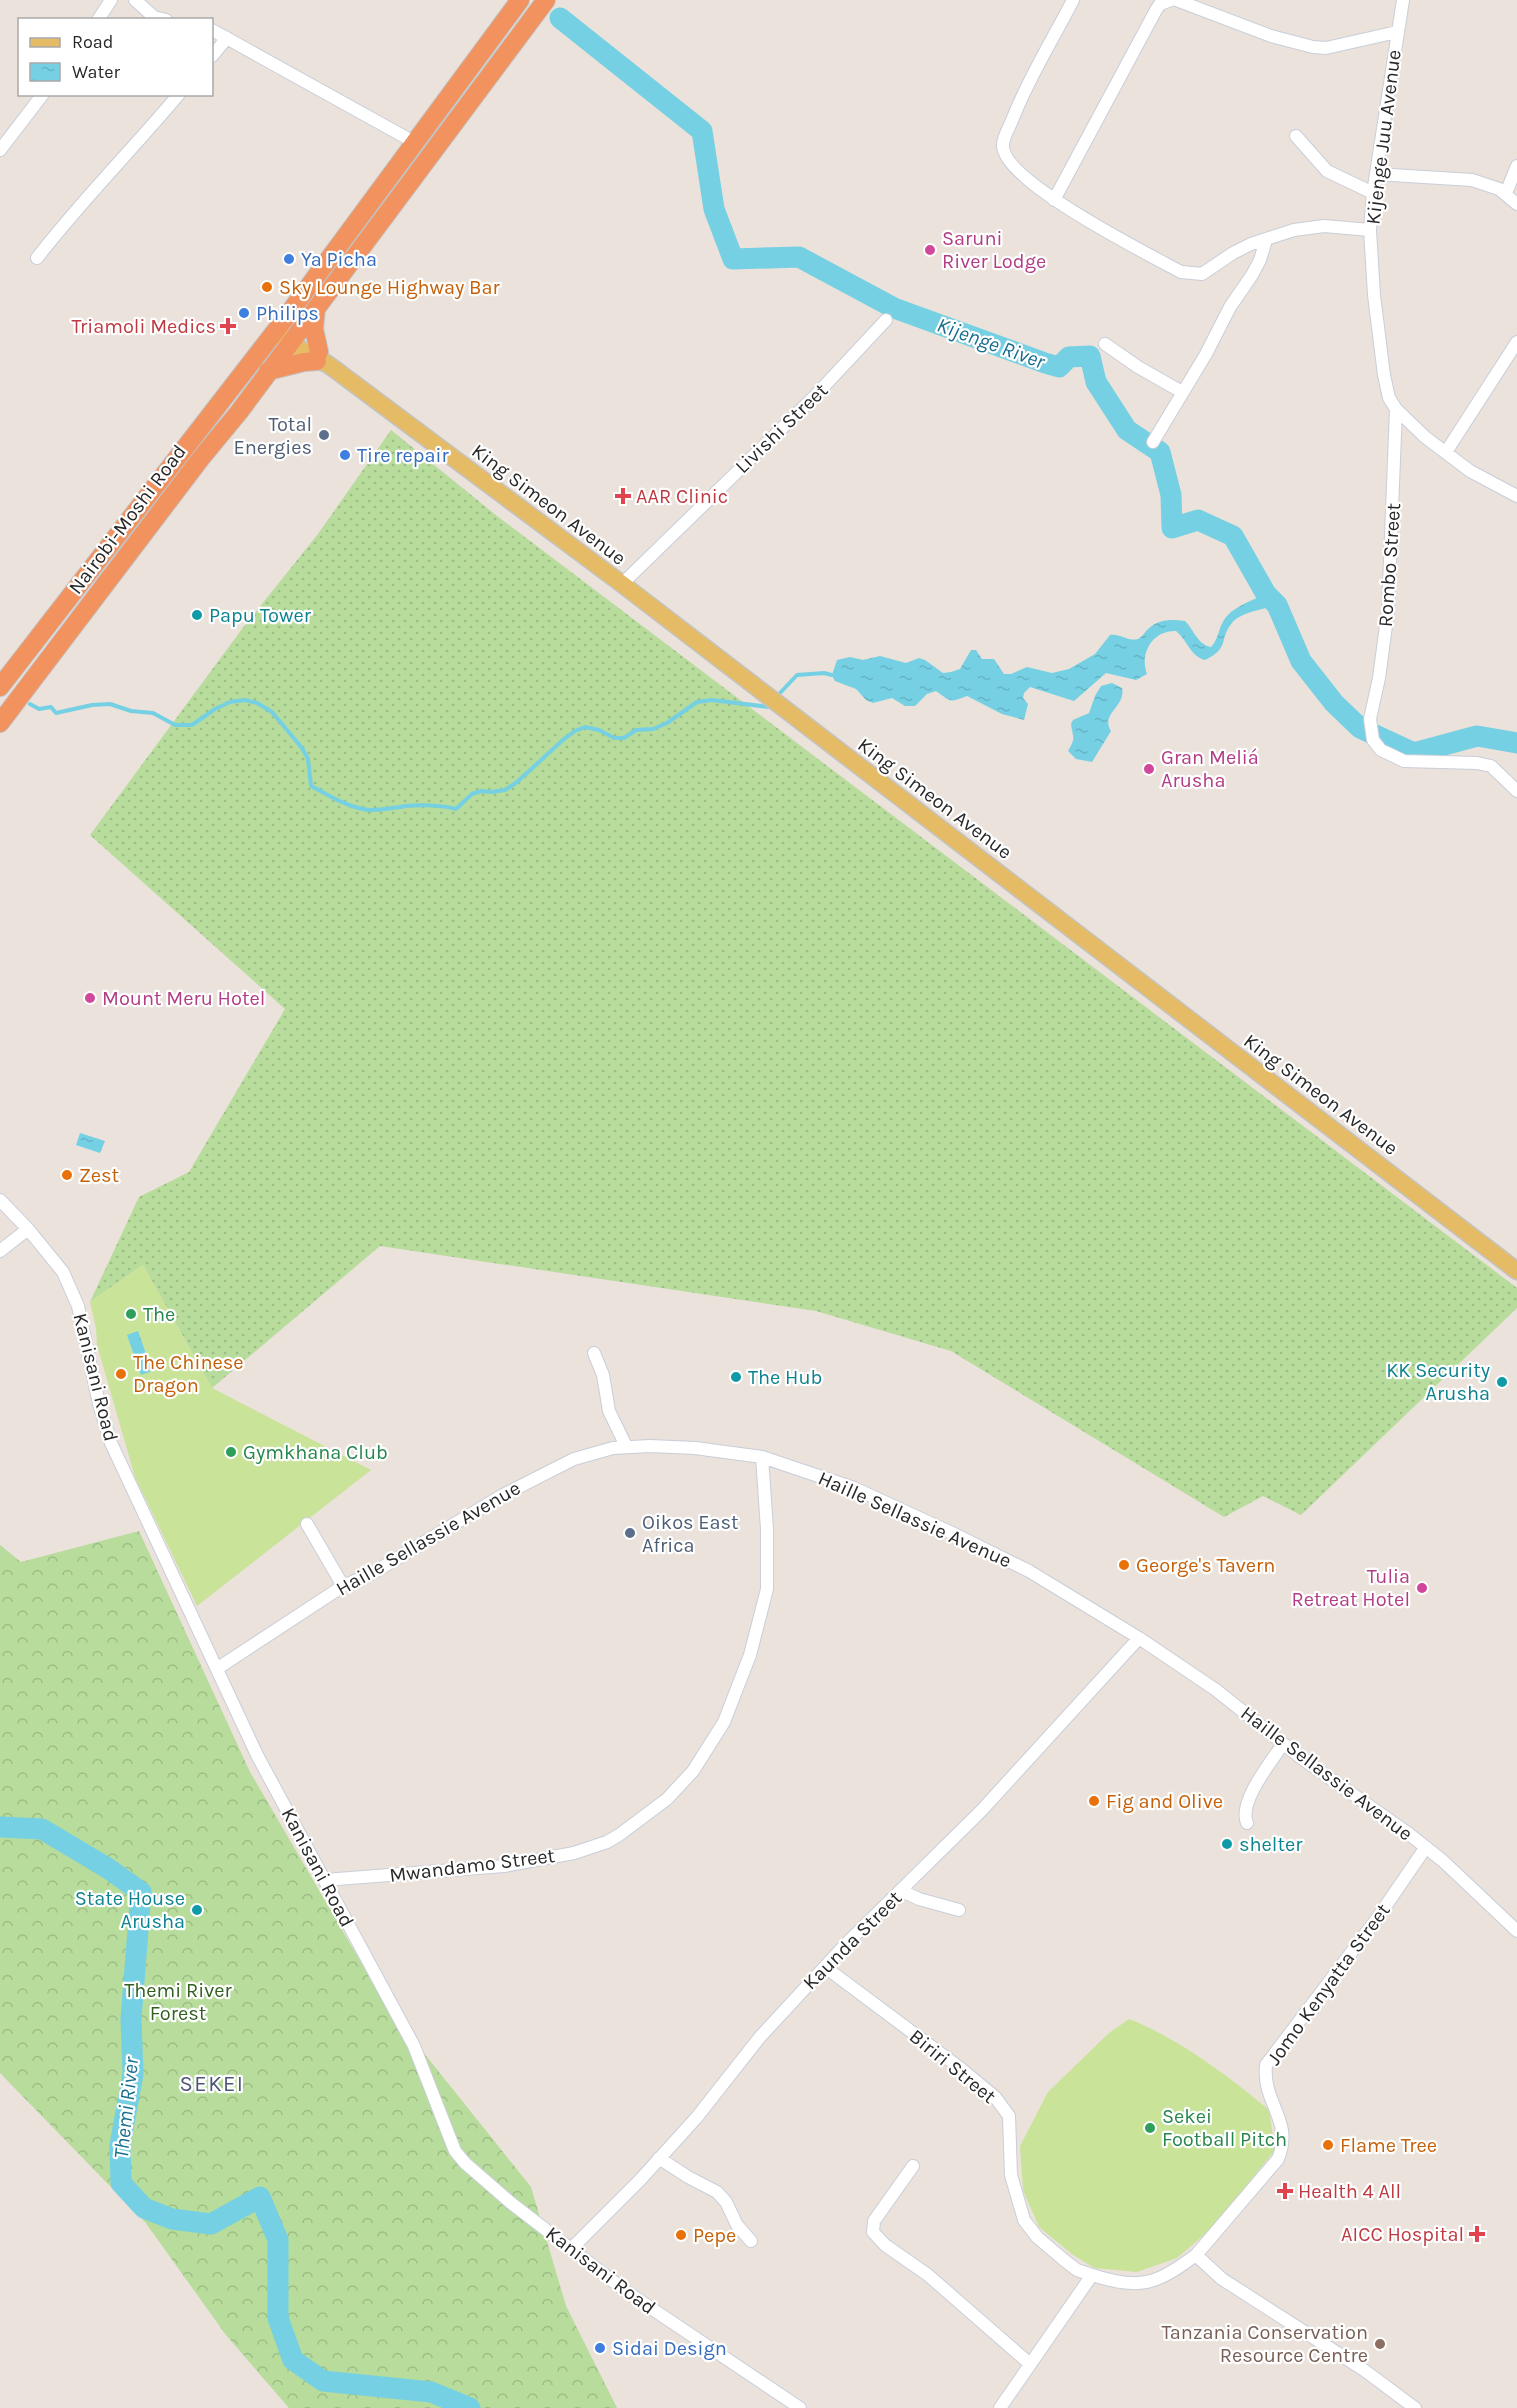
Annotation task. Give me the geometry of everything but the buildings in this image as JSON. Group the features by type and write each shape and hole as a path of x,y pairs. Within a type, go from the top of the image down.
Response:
{"highway":[{"path":"286,331 318,273 520,0"},
{"path":"286,331 317,306 546,0"},
{"path":"318,273 332,286"},
{"path":"268,370 321,359 314,329 317,306"},
{"name":"Nairobi-Moshi Road","path":"0,723 201,458 239,412 268,370 286,331"},
{"name":"Nairobi-Moshi Road","path":"0,687 286,331"}],"main road":[{"name":"King Simeon Avenue","path":"286,331 622,584 1517,1271"}],"street":[{"path":"99,18 111,0"},
{"path":"135,0 158,18"},
{"path":"1073,0 1021,99 1003,143 1006,156 1025,179 1054,200 1181,272 1191,274 1202,274 1251,244 1294,230 1324,226 1370,230"},
{"path":"1054,200 1156,10 1160,4 1171,0"},
{"path":"1176,0 1271,36 1313,47 1326,48 1397,32"},
{"name":"Kijenge Juu Avenue","path":"1403,0 1373,193 1370,230 1374,295 1389,398 1396,409 1425,437 1470,471 1517,495"},
{"path":"213,31 414,142"},
{"path":"213,56 227,38"},
{"path":"0,150 41,96"},
{"path":"37,258 58,231 177,96"},
{"path":"1296,136 1327,171 1373,193"},
{"path":"1506,193 1517,166"},
{"path":"1376,174 1472,180 1506,193 1517,204"},
{"path":"1153,442 1215,338 1230,307 1260,260 1266,240"},
{"name":"Livishi Street","path":"622,584 814,397 886,320"},
{"path":"1446,452 1517,342"},
{"path":"1105,344 1138,367 1182,392"},
{"name":"Rombo Street","path":"1396,409 1388,611 1379,678 1370,719 1372,740 1381,750 1404,761 1478,763 1491,766 1517,791"},
{"name":"Kanisani Road","path":"0,1200 28,1228 63,1272 78,1306 99,1404 111,1443 258,1755 414,2046 455,2151 465,2163 511,2203 627,2292 800,2408"},
{"path":"0,1251 28,1228"},
{"path":"594,1353 603,1375 609,1411 626,1446"},
{"name":"Haille Sellassie Avenue","path":"218,1668 343,1586 371,1574 503,1495 549,1471 592,1453 626,1446 694,1448 762,1457 855,1488 941,1527 1029,1571 1139,1638 1216,1690 1283,1744 1426,1847 1517,1931"},
{"name":"Mwandamo Street","path":"324,1880 504,1866 574,1853 607,1842 667,1799 693,1771 724,1722 750,1655 767,1589 767,1529 762,1457"},
{"path":"307,1524 343,1586"},
{"name":"Kaunda Street","path":"572,2248 620,2201 659,2158 760,2037 825,1967 981,1811 1139,1638"},
{"path":"1247,1823 1244,1816 1248,1801 1283,1744"},
{"name":"Jomo Kenyatta Street","path":"1092,2275 1117,2283 1136,2284 1156,2281 1196,2255 1278,2158 1283,2146 1283,2130 1265,2078 1266,2065 1376,1920 1426,1847"},
{"path":"902,1891 919,1899 959,1910"},
{"name":"Biriri Street","path":"825,1967 995,2097 1009,2116 1011,2175 1024,2220 1037,2237 1064,2260 1077,2270 1092,2275"},
{"path":"659,2158 717,2192 726,2202 737,2225 751,2241"},
{"path":"913,2166 874,2221 873,2232 885,2245 928,2275 1030,2364"},
{"path":"1196,2255 1222,2279 1364,2370 1415,2408"},
{"path":"1000,2408 1092,2275"}],"green space":[{"path":"391,430 497,516 1517,1288 1517,1308 1301,1515 1263,1496 1224,1517 951,1351 816,1311 380,1246 212,1388 143,1265 90,1302 139,1197 189,1172 285,1009 90,835 242,629 318,534"},
{"name":"Gymkhana Club","path":"143,1265 212,1388 371,1470 197,1606 135,1477 97,1345 90,1302"},
{"name":"Themi River Forest","path":"139,1531 250,1772 387,2007 531,2187 566,2306 617,2408 289,2408 226,2335 145,2222 0,2073 0,1545 21,1562"},
{"name":"Sekei Football Pitch","path":"1129,2019 1184,2047 1237,2084 1269,2110 1275,2150 1212,2228 1177,2258 1137,2272 1094,2268 1072,2254 1039,2227 1023,2190 1020,2146 1048,2092 1109,2033"}],"water":[{"path":"1266,594 1277,605 1236,619 1228,629 1218,651 1205,660 1192,652 1176,631 1161,634 1150,644 1147,651 1145,666 1147,674 1136,680 1106,673 1074,701 1030,687 1024,693 1023,698 1028,704 1024,720 1002,714 967,696 950,700 936,691 927,694 915,706 905,706 892,698 873,703 866,700 856,689 835,681 832,675 837,660 850,657 863,660 880,656 906,663 919,658 943,673 951,672 960,669 971,650 976,650 982,659 994,659 1004,674 1011,674 1027,667 1052,673 1069,669 1095,654 1110,635 1138,639 1152,626 1170,620 1185,621 1199,640 1211,647 1222,623 1232,611"},
{"path":"1112,683 1122,688 1122,695 1109,719 1108,725 1111,731 1092,762 1076,759 1068,751 1073,740 1071,724 1073,720 1089,713 1101,686"},
{"path":"80,1133 105,1141 100,1153 76,1145"},
{"path":"138,1331 152,1371 141,1375 127,1335"}],"waterway":[{"name":"Kijenge River","path":"560,18 702,131 714,209 733,259 799,257 894,308 1045,363 1059,367 1069,357 1090,356 1096,382 1127,430 1160,452 1171,495 1172,528 1198,520 1233,536 1266,594 1277,605 1301,661 1334,703 1360,728 1414,753 1477,736 1517,743"},
{"path":"780,693 797,675 824,673 832,675"},
{"path":"30,704 39,709 51,707 56,713 92,705 110,704 131,711 153,713 175,725 192,725 230,702 245,700 257,703 272,712 302,748 308,759 311,786 350,805 372,810 420,805 456,809 472,794 481,791 505,790 564,739 585,727 599,730 614,738 624,738 636,730 653,729 667,723 697,702 712,700 769,707"},
{"name":"Themi River","path":"0,1827 42,1829 109,1869 141,1892 131,2019 133,2074 120,2145 121,2183 144,2208 172,2219 211,2224 260,2197 278,2240 278,2318 293,2360 323,2381 431,2392 470,2408"}],"place":[{"name":"Saruni River Lodge","path":"930,250"},
{"name":"Ya Picha","path":"289,259"},
{"name":"Sky Lounge Highway Bar","path":"267,287"},
{"name":"Philips","path":"244,313"},
{"name":"Triamoli Medics","path":"228,326"},
{"name":"Total Energies","path":"324,435"},
{"name":"Tire repair","path":"345,455"},
{"name":"AAR Clinic","path":"623,496"},
{"name":"Papu Tower","path":"197,615"},
{"name":"Gran Meliá Arusha","path":"1149,769"},
{"name":"Mount Meru Hotel","path":"90,998"},
{"name":"Zest","path":"67,1175"},
{"name":"The","path":"131,1314"},
{"name":"The Chinese Dragon","path":"121,1374"},
{"name":"The Hub","path":"736,1377"},
{"name":"KK Security Arusha","path":"1502,1382"},
{"name":"Gymkhana Club","path":"231,1452"},
{"name":"Oikos East Africa","path":"630,1533"},
{"name":"George's Tavern","path":"1124,1565"},
{"name":"Tulia Retreat Hotel","path":"1422,1588"},
{"name":"Fig and Olive","path":"1094,1801"},
{"name":"shelter","path":"1227,1844"},
{"name":"State House Arusha","path":"197,1910"},
{"name":"Sekei Football Pitch","path":"1150,2128"},
{"name":"Flame Tree","path":"1328,2145"},
{"name":"Health 4 All","path":"1285,2191"},
{"name":"AICC Hospital","path":"1477,2234"},
{"name":"Pepe","path":"681,2235"},
{"name":"Tanzania Conservation Resource Centre","path":"1380,2344"},
{"name":"Sidai Design","path":"600,2348"}],"district":[{"name":"SEKEI","path":"212,2083"}]}
